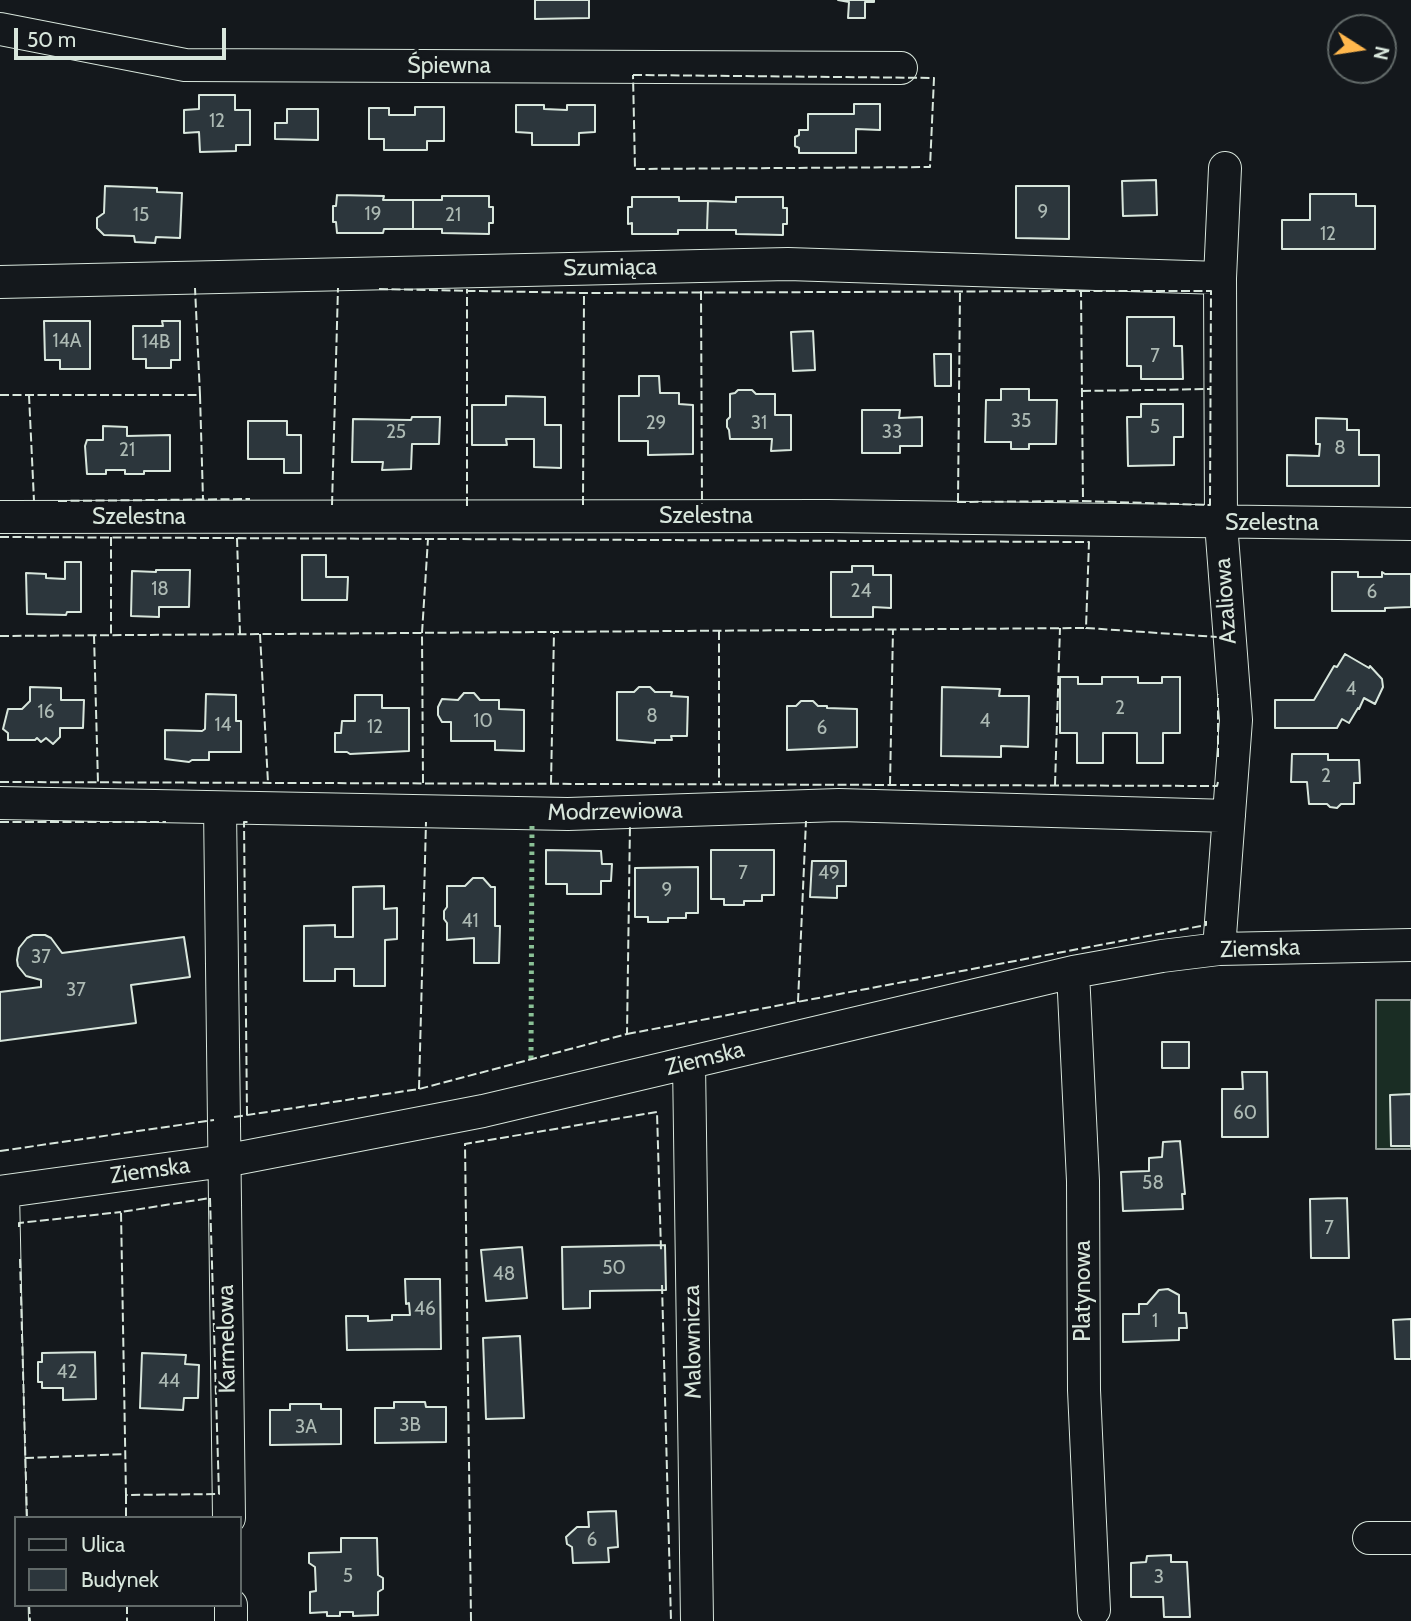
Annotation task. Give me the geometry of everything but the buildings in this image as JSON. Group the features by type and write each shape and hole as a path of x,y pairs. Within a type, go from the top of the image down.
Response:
{"street":[{"name":"Śpiewna","path":"0,29 186,65 901,68"},
{"name":"Azaliowa","path":"1219,949 1236,720 1221,523 1220,278 1226,168"},
{"name":"Szumiąca","path":"0,282 788,264 1220,278"},
{"name":"Szelestna","path":"0,517 828,516 1411,524"},
{"name":"Modrzewiowa","path":"0,803 568,814 839,806 1229,816"},
{"name":"Karmelowa","path":"220,808 229,1516"},
{"name":"Ziemska","path":"2,1192 225,1161 483,1111 823,1029 1073,972 1161,956 1219,949 1411,945"},
{"name":"Platynowa","path":"1073,972 1083,1181 1084,1390 1094,1610"},
{"name":"Malownicza","path":"689,1063 697,1621"},
{"path":"2,1192 12,1621"},
{"path":"1369,1538 1411,1538"}],"green space":[{"path":"1376,1000 1411,1000 1411,1149 1376,1149"}],"hedge":[{"path":"531,1059 532,825"}],"fence":[{"path":"633,75 934,78 930,167 635,169 633,75"},
{"path":"0,395 200,395 195,288"},
{"path":"332,505 338,288"},
{"path":"379,289 584,293 1081,291"},
{"path":"467,289 467,506"},
{"path":"958,502 960,290"},
{"path":"701,291 702,504"},
{"path":"1081,291 1211,291 1210,505 1083,501 1081,291"},
{"path":"583,505 584,293"},
{"path":"1082,391 1210,389"},
{"path":"29,395 34,501"},
{"path":"200,395 203,499"},
{"path":"58,501 250,499"},
{"path":"957,502 1083,501"},
{"path":"0,537 1089,542 1086,628 1217,637"},
{"path":"111,537 111,635"},
{"path":"237,538 240,634"},
{"path":"423,783 422,633 428,539"},
{"path":"1055,785 1060,628"},
{"path":"0,636 1086,628"},
{"path":"890,785 893,629"},
{"path":"719,631 719,784"},
{"path":"551,784 554,632"},
{"path":"260,634 268,783"},
{"path":"94,635 98,783"},
{"path":"1218,694 1218,757"},
{"path":"0,782 1217,786 1218,782"},
{"path":"798,1002 806,821"},
{"path":"0,822 166,822"},
{"path":"247,1115 244,822 249,822"},
{"path":"419,1089 426,822"},
{"path":"234,1117 419,1089 627,1034 630,824"},
{"path":"627,1034 1206,925 1206,921"},
{"path":"471,1621 465,1144 657,1112 661,1250"},
{"path":"0,1151 214,1120"},
{"path":"210,1198 219,1494 126,1495 121,1212 210,1198"},
{"path":"19,1227 19,1223 121,1212"},
{"path":"20,1259 27,1516"},
{"path":"662,1285 671,1621"},
{"path":"25,1458 125,1454"},
{"path":"126,1495 126,1516"},
{"path":"29,1607 30,1621"},
{"path":"127,1607 127,1621"}]}
